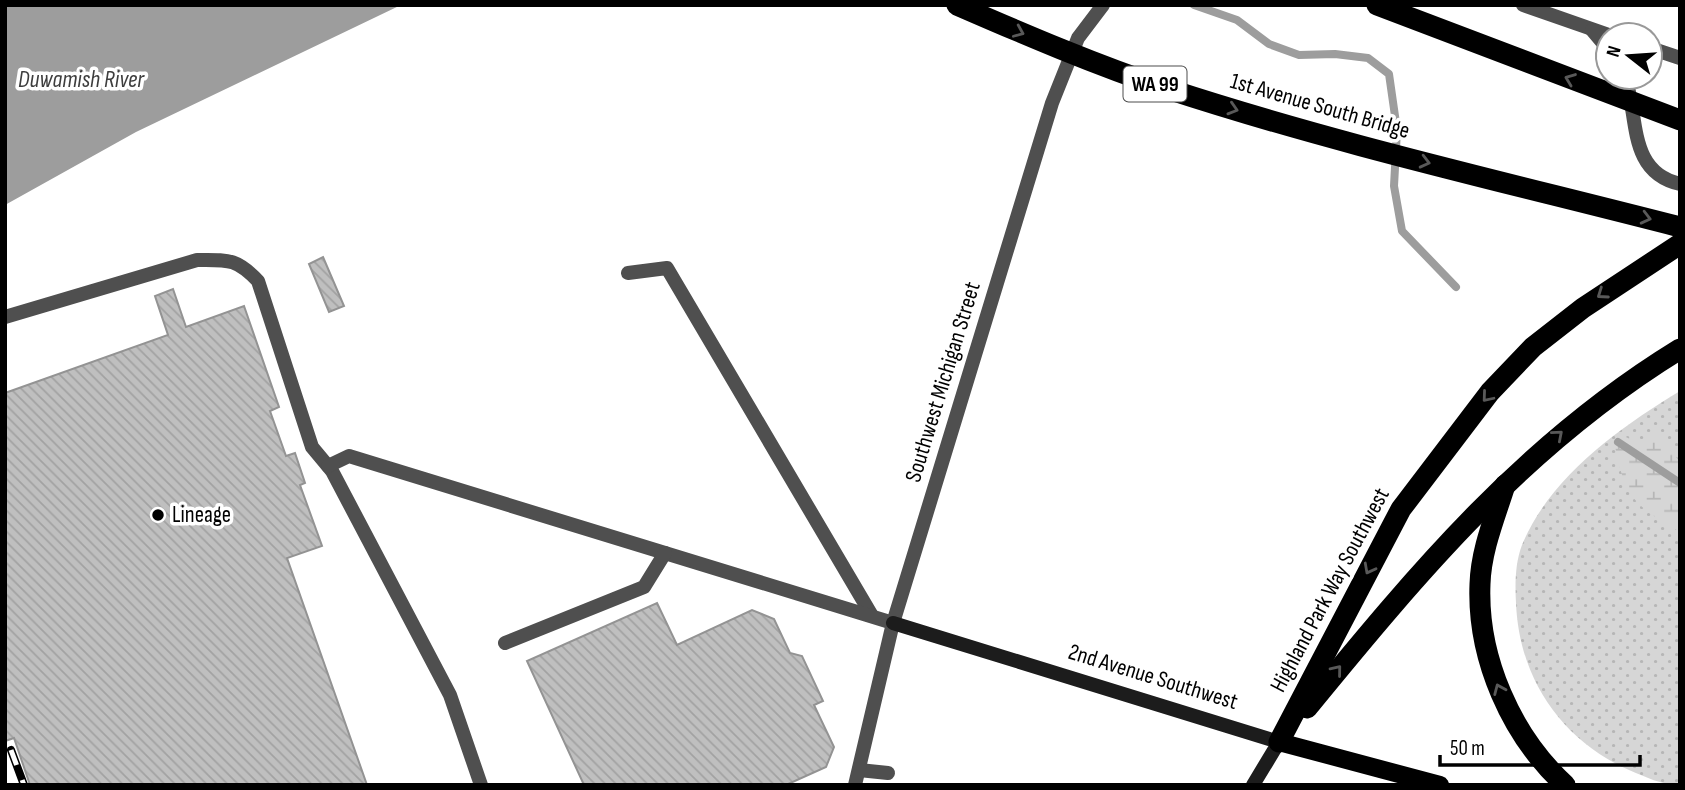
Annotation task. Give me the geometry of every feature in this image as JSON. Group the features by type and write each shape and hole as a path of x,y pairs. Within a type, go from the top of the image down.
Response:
{"highway":[{"name":"1st Avenue South Bridge","path":"957,5 1043,43 1142,79 1272,121 1680,227"},
{"path":"1377,5 1680,120"},
{"name":"Highland Park Way Southwest","path":"1279,742 1401,509 1482,402 1533,347 1612,287 1680,243"},
{"name":"Highland Park Way Southwest","path":"1279,742 1402,593 1507,480 1567,427 1641,372 1680,349"},
{"path":"1507,480 1486,545 1480,582 1481,619 1490,667 1506,704 1546,767 1565,785"}],"main road":[{"name":"2nd Avenue Southwest","path":"1279,742 1440,785"}],"street":[{"name":"Southwest Michigan Street","path":"855,785 893,623 1065,67 1078,38 1103,5"},
{"path":"1523,5 1594,30"},
{"path":"1591,29 1594,33"},
{"path":"1627,91 1634,135 1644,159 1655,173 1680,184"},
{"path":"5,317 197,260 228,260 242,264 258,281 312,447 328,466 450,695 481,785"},
{"path":"628,272 667,268 871,614"},
{"path":"328,466 349,456 871,614 893,623"},
{"path":"505,643 644,587 665,552"},
{"name":"2nd Avenue Southwest","path":"893,623 1279,742"},
{"name":"Highland Park Way Southwest","path":"1253,785 1279,742"},
{"path":"859,770 888,774"}],"green space":[{"path":"1680,391 1680,785 1666,784 1629,770 1583,742 1564,724 1535,681 1525,657 1519,630 1516,589 1522,545 1534,520 1550,497 1568,476 1611,438"},
{"path":"1655,430 1680,462 1680,532 1652,515 1634,499 1619,464 1615,446 1624,436 1643,446"}],"water":[{"name":"Duwamish River","path":"5,5 401,5 136,132 5,205"}],"pier":[{"path":"921,5 1052,5 1054,6 1026,53"}],"building":[{"path":"323,257 344,306 329,312 309,264"},
{"name":"Lineage","path":"173,289 186,327 244,306 279,407 270,411 286,456 295,453 305,483 300,485 322,546 287,558 367,785 30,785 14,738 5,741 5,393 168,335 155,296"},
{"path":"657,603 677,645 752,610 774,619 790,653 802,656 823,701 814,705 834,747 826,767 786,785 584,785 527,661"}],"waterway":[{"path":"1194,5 1237,20 1269,44 1299,55 1335,54 1368,58 1389,74 1397,130 1394,186 1402,231 1456,287"},
{"path":"1618,442 1680,483"}],"railway":[{"path":"11,750 24,785"}],"place":[{"name":"Lineage","path":"158,515"}]}
